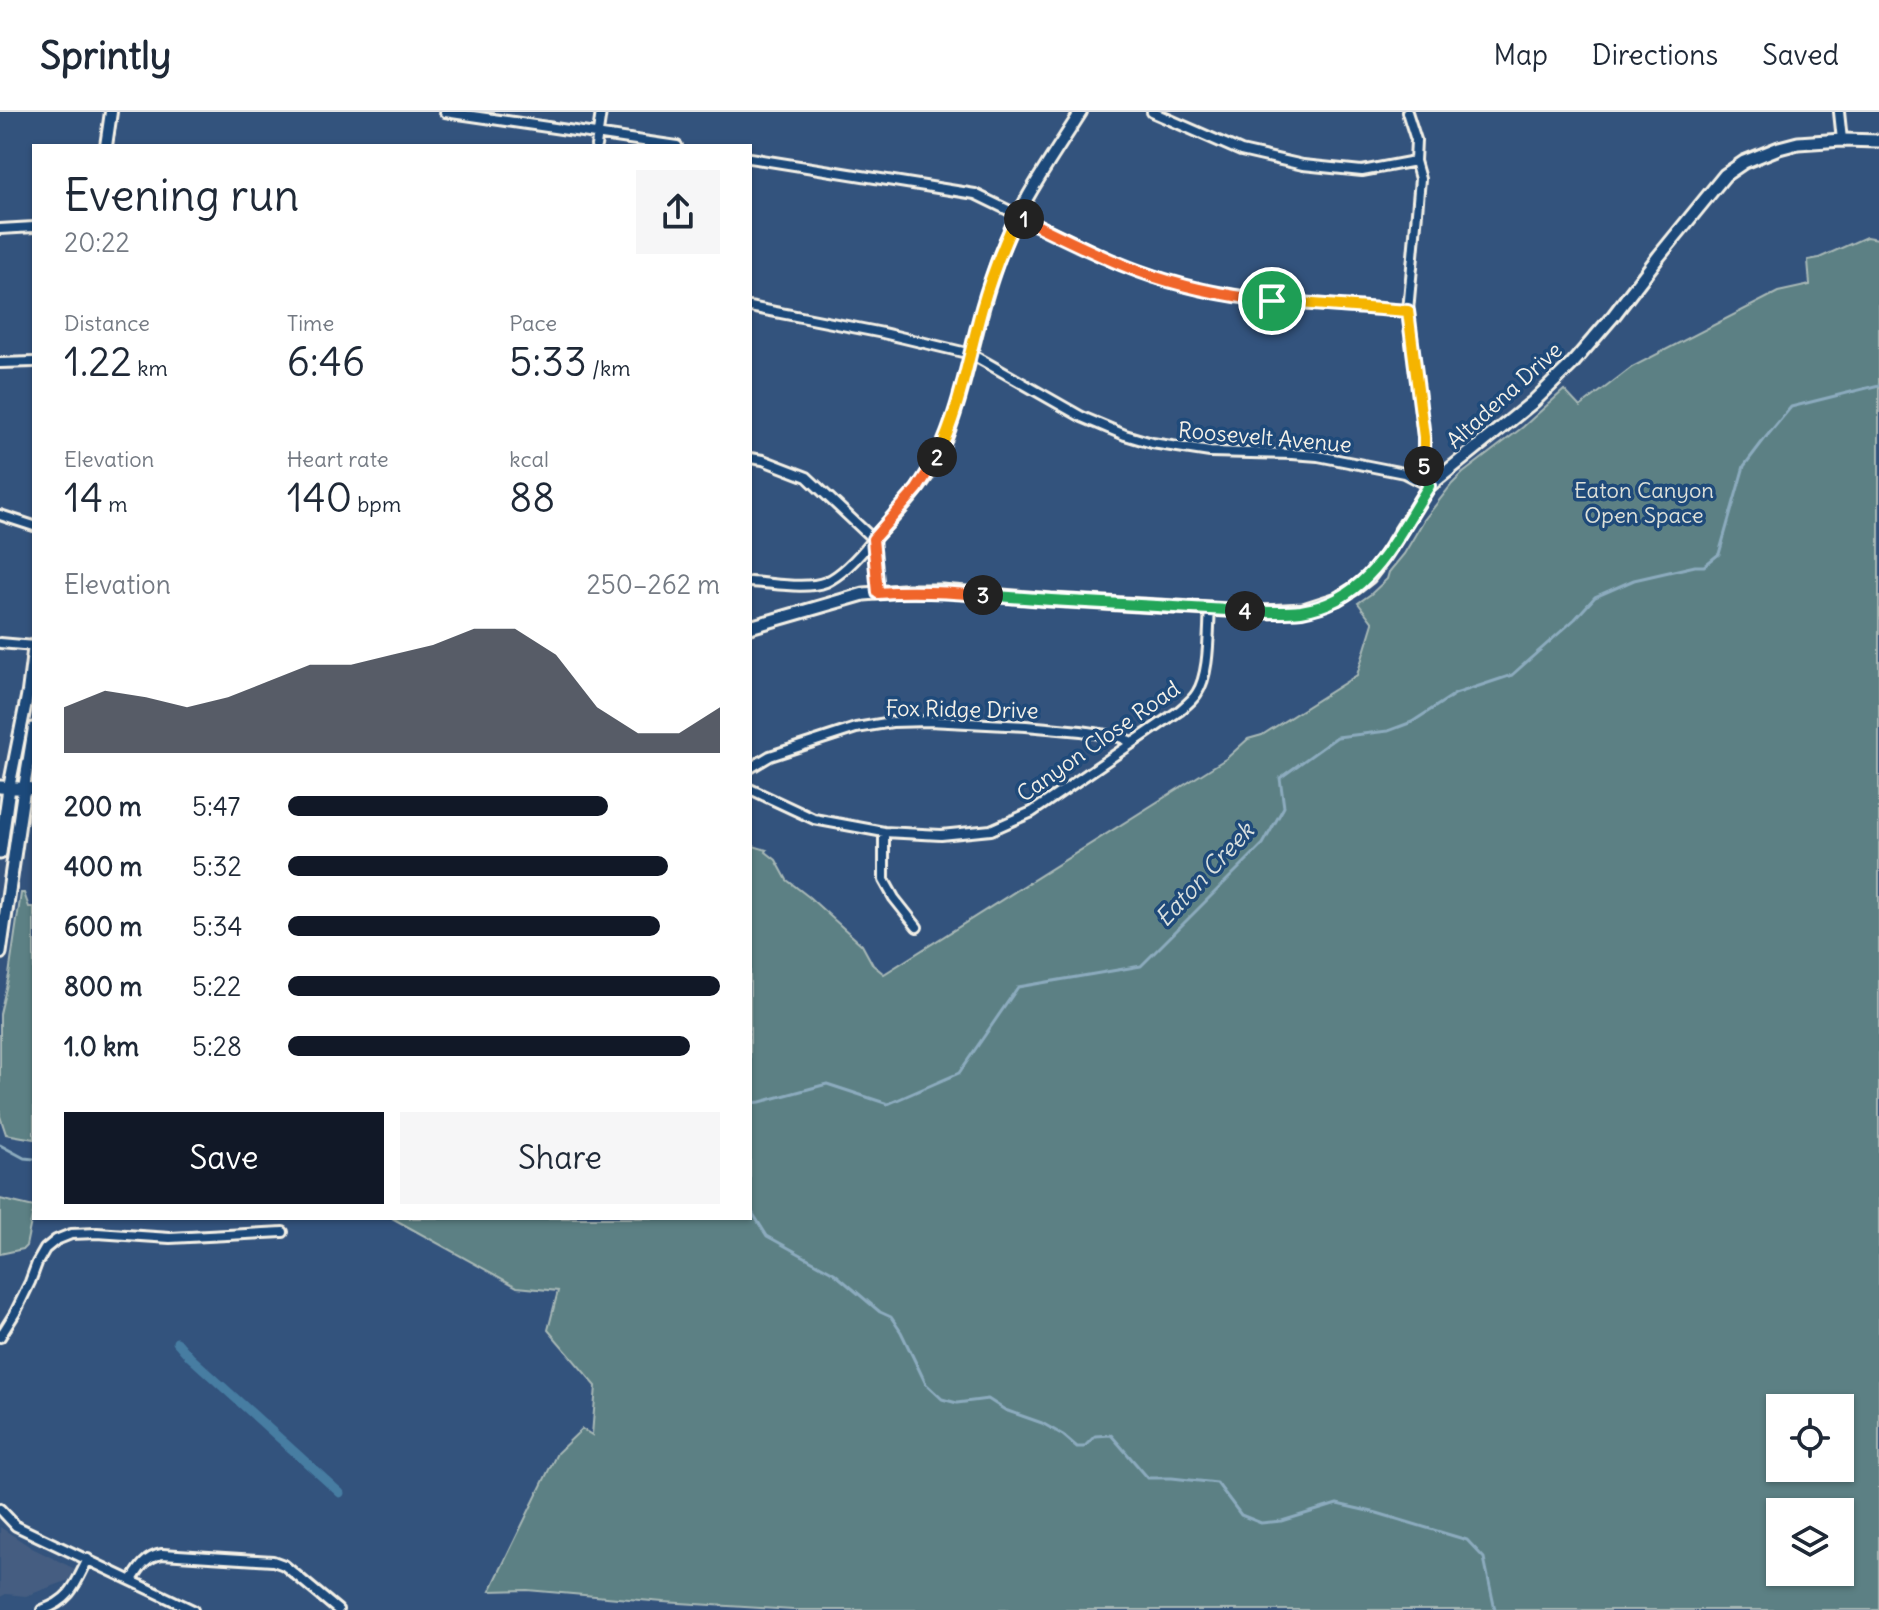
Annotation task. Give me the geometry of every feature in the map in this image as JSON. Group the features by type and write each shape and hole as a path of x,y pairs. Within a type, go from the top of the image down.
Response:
{"main road":[{"name":"Altadena Drive","path":"752,626 826,604 902,591 1264,612 1319,606 1346,594 1369,577 1429,486 1533,402 1571,365 1725,175 1744,162 1779,148 1806,142 1879,141"},
{"path":"0,853 4,788 29,788 2,920 0,953"}],"street":[{"path":"106,144 111,112"},
{"path":"445,112 665,144"},
{"path":"596,144 601,112"},
{"path":"752,582 807,585 824,583 837,576 917,489 939,455 957,407 991,280 1017,215 1081,112"},
{"path":"1152,112 1241,151 1303,165 1362,171 1415,161"},
{"path":"1407,112 1416,140 1415,161 1420,179 1408,311 1424,437 1424,478 1429,486"},
{"path":"1839,112 1842,140"},
{"path":"752,158 975,194 1119,264 1185,286 1272,301 1408,311"},
{"path":"0,229 32,227"},
{"name":"Roosevelt Avenue","path":"752,307 971,354 1082,417 1138,439 1210,452 1318,456 1404,473 1429,486"},
{"path":"0,363 32,362"},
{"path":"752,458 807,477 873,539 878,593"},
{"path":"0,515 32,525"},
{"name":"Canyon Close Road","path":"752,790 814,819 884,832 941,835 991,830 1032,812 1179,711 1199,691 1205,668 1210,609"},
{"path":"0,643 32,645"},
{"path":"4,788 31,697"},
{"name":"Fox Ridge Drive","path":"752,767 784,751 856,728 892,722 1026,726 1081,731 1132,742"},
{"path":"29,788 32,752"},
{"path":"884,832 884,880 917,927"},
{"path":"0,1337 15,1313 45,1249 71,1234 170,1238 283,1232"},
{"path":"0,1509 16,1526 193,1610"},
{"path":"132,1580 143,1563 162,1554 273,1561 284,1565 338,1610"},
{"path":"42,1610 67,1597 88,1559"}],"shaded area":[{"path":"0,1527 32,1548 75,1569 69,1580 26,1596 6,1594 0,1597"}],"green space":[{"name":"Eaton Canyon Open Space","path":"1866,237 1879,239 1879,1610 793,1610 527,1590 490,1591 557,1453 582,1429 592,1435 596,1386 548,1330 558,1291 517,1287 396,1220 752,1220 752,846 767,850 787,880 862,945 873,965 884,974 1227,758 1248,739 1262,735 1357,675 1373,623 1358,603 1387,579 1424,520 1452,484 1564,390 1580,407 1632,367 1778,292 1810,285 1808,260"},
{"path":"21,893 24,893 29,907 32,907 32,1139 6,1134 0,1116 0,1014"},
{"path":"0,1199 32,1207 26,1246 0,1254"}],"waterway":[{"name":"Eaton Creek","path":"752,1103 827,1084 888,1104 959,1073 1018,987 1141,966 1263,844 1284,807 1280,778 1337,737 1388,731 1412,722 1455,694 1512,675 1595,597 1634,580 1704,566 1719,554 1744,466 1791,407 1879,385"},
{"name":"Eaton Creek","path":"0,1145 24,1158 32,1159"},
{"path":"752,1212 767,1236 834,1273 880,1312 891,1317 926,1384 942,1399 957,1403 988,1399 1005,1410 1042,1423 1077,1447 1084,1447 1095,1436 1111,1435 1148,1478 1217,1483 1241,1515 1261,1523 1282,1521 1337,1504 1467,1540 1484,1558 1495,1610"},
{"path":"177,1342 340,1493"}],"route":[{"path":"1017,215 1141,272 1207,291 1272,301 1408,311 1424,437 1424,478 1429,486 1385,556 1369,577 1355,588 1319,606 1288,612 942,591 878,593 873,539 917,489 939,455 957,407 991,280 1017,215"}]}
